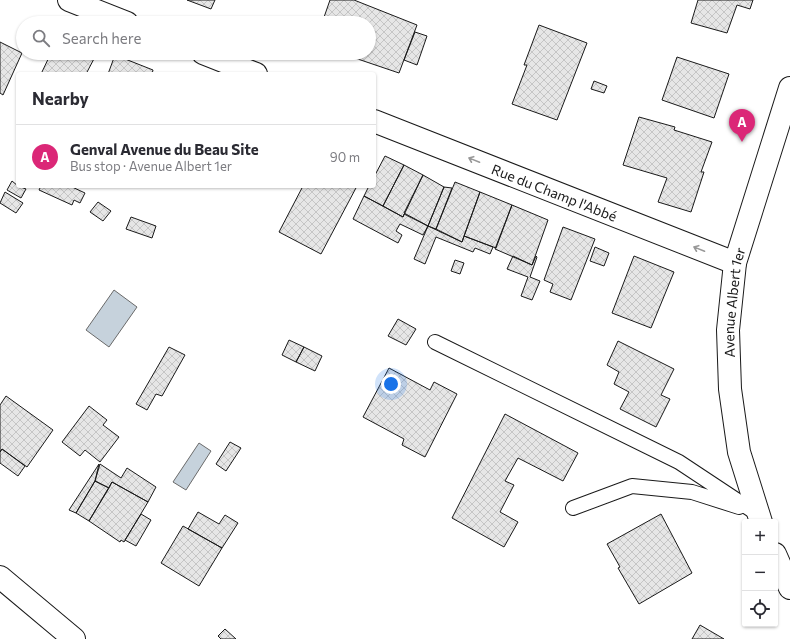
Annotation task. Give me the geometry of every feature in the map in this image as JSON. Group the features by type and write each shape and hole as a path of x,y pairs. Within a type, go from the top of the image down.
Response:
{"street":[{"path":"69,0 109,16"},
{"path":"221,60 251,72"},
{"name":"Avenue Albert 1er","path":"759,517 739,452 730,389 728,330 735,263 790,88"},
{"name":"Rue du Champ l'Abbé","path":"376,121 735,263"},
{"path":"775,555 790,588"},
{"path":"0,577 74,639"}],"lane":[{"path":"435,342 679,462 759,517"},
{"path":"573,508 632,486 692,492 759,517"}],"shaded area":[{"path":"114,290 137,307 109,347 86,330"},
{"path":"199,443 211,451 186,490 173,482"}],"building":[{"path":"187,0 215,0 211,9"},
{"path":"330,0 354,0 417,25 399,73 361,60 376,60 376,16 324,16"},
{"path":"698,0 753,0 750,9 737,5 727,33 691,23"},
{"path":"539,25 587,43 557,120 512,104 527,65 524,65"},
{"path":"415,32 427,36 417,65 404,60"},
{"path":"0,42 16,50 16,60 19,60 3,95 0,93"},
{"path":"677,57 729,74 714,118 662,100"},
{"path":"48,60 93,60 87,72 42,72"},
{"path":"113,60 128,60 153,70 152,72 109,72"},
{"path":"594,81 607,86 604,93 591,89"},
{"path":"639,117 675,127 674,130 712,142 701,172 704,172 691,212 658,202 667,178 623,165"},
{"path":"385,156 404,165 383,206 364,196 368,188 376,188 376,173"},
{"path":"404,165 423,175 403,217 383,206"},
{"path":"423,175 444,187 428,226 404,213"},
{"path":"12,181 16,184 16,188 26,189 21,198 7,190"},
{"path":"455,182 480,192 462,242 436,229"},
{"path":"444,187 452,188 436,229 428,226"},
{"path":"40,188 74,188 85,193 80,203 74,200 72,205 39,190"},
{"path":"302,188 356,188 321,254 279,232"},
{"path":"5,192 23,203 16,213 0,203"},
{"path":"480,192 512,205 496,248 464,236"},
{"path":"364,196 403,217 404,214 428,226 423,235 400,224 396,231 402,235 398,243 353,219"},
{"path":"98,202 111,211 103,221 90,212"},
{"path":"512,205 548,220 532,265 495,249"},
{"path":"131,217 156,226 152,238 126,229"},
{"path":"428,226 462,242 464,236 493,247 490,254 475,248 473,252 436,237 425,264 414,259"},
{"path":"563,227 595,239 571,300 550,292 553,284 544,280"},
{"path":"595,247 609,253 604,266 590,261"},
{"path":"513,256 532,265 536,256 537,257 530,277 540,281 532,300 521,296 528,277 507,269"},
{"path":"634,256 674,272 651,328 612,313"},
{"path":"455,260 464,263 460,274 451,271"},
{"path":"398,319 416,329 406,345 388,336"},
{"path":"289,340 304,347 296,362 282,355"},
{"path":"618,341 674,369 661,395 670,399 656,427 620,409 629,392 614,384 619,372 607,365"},
{"path":"169,347 185,355 162,396 156,394 147,410 136,404"},
{"path":"304,347 322,356 315,371 296,362"},
{"path":"389,368 430,390 434,382 457,394 425,457 402,445 404,439 363,417"},
{"path":"6,396 53,430 27,467 2,449 0,452 0,405"},
{"path":"89,406 107,420 103,425 119,437 100,462 85,450 80,456 62,442"},
{"path":"505,414 578,453 563,481 518,458 505,481 514,485 500,512 518,522 504,547 452,518"},
{"path":"230,442 241,448 226,471 216,464"},
{"path":"2,449 25,466 18,476 0,463 0,452"},
{"path":"99,464 95,481 76,513 69,510"},
{"path":"100,464 121,478 127,468 156,487 148,502 112,482 109,488 95,481"},
{"path":"95,481 109,488 89,521 76,513"},
{"path":"112,482 148,502 124,542 121,540 120,542 89,521"},
{"path":"198,512 219,524 225,515 238,523 222,548 188,529"},
{"path":"141,514 151,520 136,546 125,540"},
{"path":"661,514 692,573 639,604 618,568 620,567 607,544"},
{"path":"183,526 222,548 199,586 161,563"},
{"path":"700,625 724,639 692,639"},
{"path":"225,629 236,639 221,639 218,636"}],"place":[{"name":"Genval Avenue du Beau Site","path":"742,142"}]}
